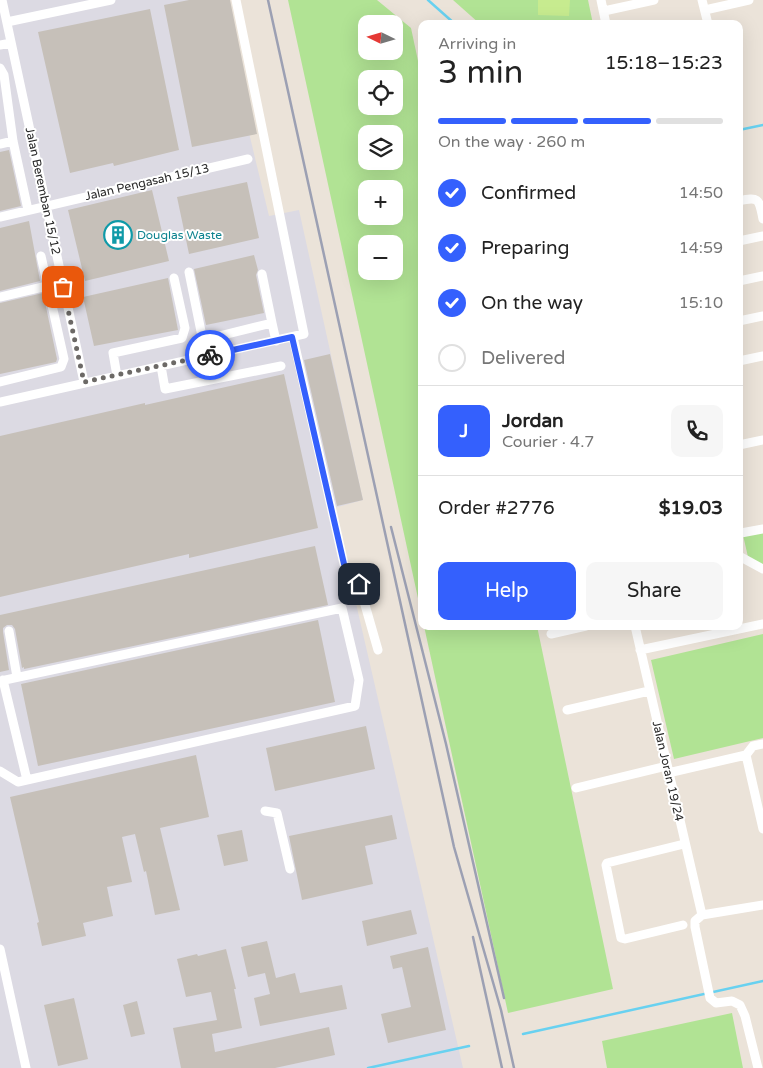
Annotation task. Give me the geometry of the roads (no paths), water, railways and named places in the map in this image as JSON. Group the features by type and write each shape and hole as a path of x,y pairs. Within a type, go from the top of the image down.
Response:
{"street":[{"name":"Jalan Beremban 15/12","path":"2,0 84,382"},
{"path":"6,22 70,4 111,0"},
{"path":"0,402 304,334 236,0"},
{"path":"601,0 605,20"},
{"path":"604,11 654,0"},
{"path":"702,0 707,20"},
{"path":"704,10 749,0"},
{"path":"0,46 11,43"},
{"path":"17,72 2,72 13,141 28,210"},
{"path":"0,144 13,141"},
{"name":"Jalan Pengasah 15/13","path":"0,217 248,159"},
{"path":"743,200 753,198 759,201 763,220"},
{"path":"743,240 763,236"},
{"path":"0,382 61,367 64,359 41,256"},
{"path":"189,272 206,356"},
{"path":"262,274 276,341"},
{"path":"743,280 763,276"},
{"path":"117,376 113,353 182,338 185,328 174,278"},
{"path":"0,297 48,286"},
{"path":"743,320 763,316"},
{"path":"203,340 272,323"},
{"path":"292,337 344,564 359,584 378,650"},
{"path":"743,360 763,356"},
{"path":"161,366 166,389 281,366"},
{"path":"743,444 763,440"},
{"path":"743,533 763,529"},
{"path":"743,558 763,569"},
{"path":"0,771 18,782 27,780 355,706 358,680 342,608 2,680 27,780"},
{"path":"743,628 763,624"},
{"path":"551,634 568,630"},
{"name":"Jalan Joran 19/24","path":"636,630 702,915"},
{"path":"640,650 735,630"},
{"path":"9,631 18,677"},
{"path":"567,710 649,691"},
{"path":"576,788 746,755 753,746 763,744"},
{"path":"746,755 763,826"},
{"path":"265,811 277,813 290,869"},
{"path":"683,925 625,939 621,938 606,865 607,863 684,844"},
{"path":"758,1068 758,1049 740,1005 732,1001 716,1003 710,998 695,921 702,915 763,905"},
{"path":"0,949 26,1068"}],"waterway":[{"path":"428,0 450,20"},
{"path":"743,129 763,125"},
{"path":"523,1034 763,981"},
{"path":"368,1068 469,1046"}],"railway":[{"path":"268,0 454,847 501,1010 514,1068"},
{"path":"391,527 446,744 504,998"},
{"path":"473,937 502,1068"}],"place":[{"name":"Douglas Waste","path":"118,235"}]}
